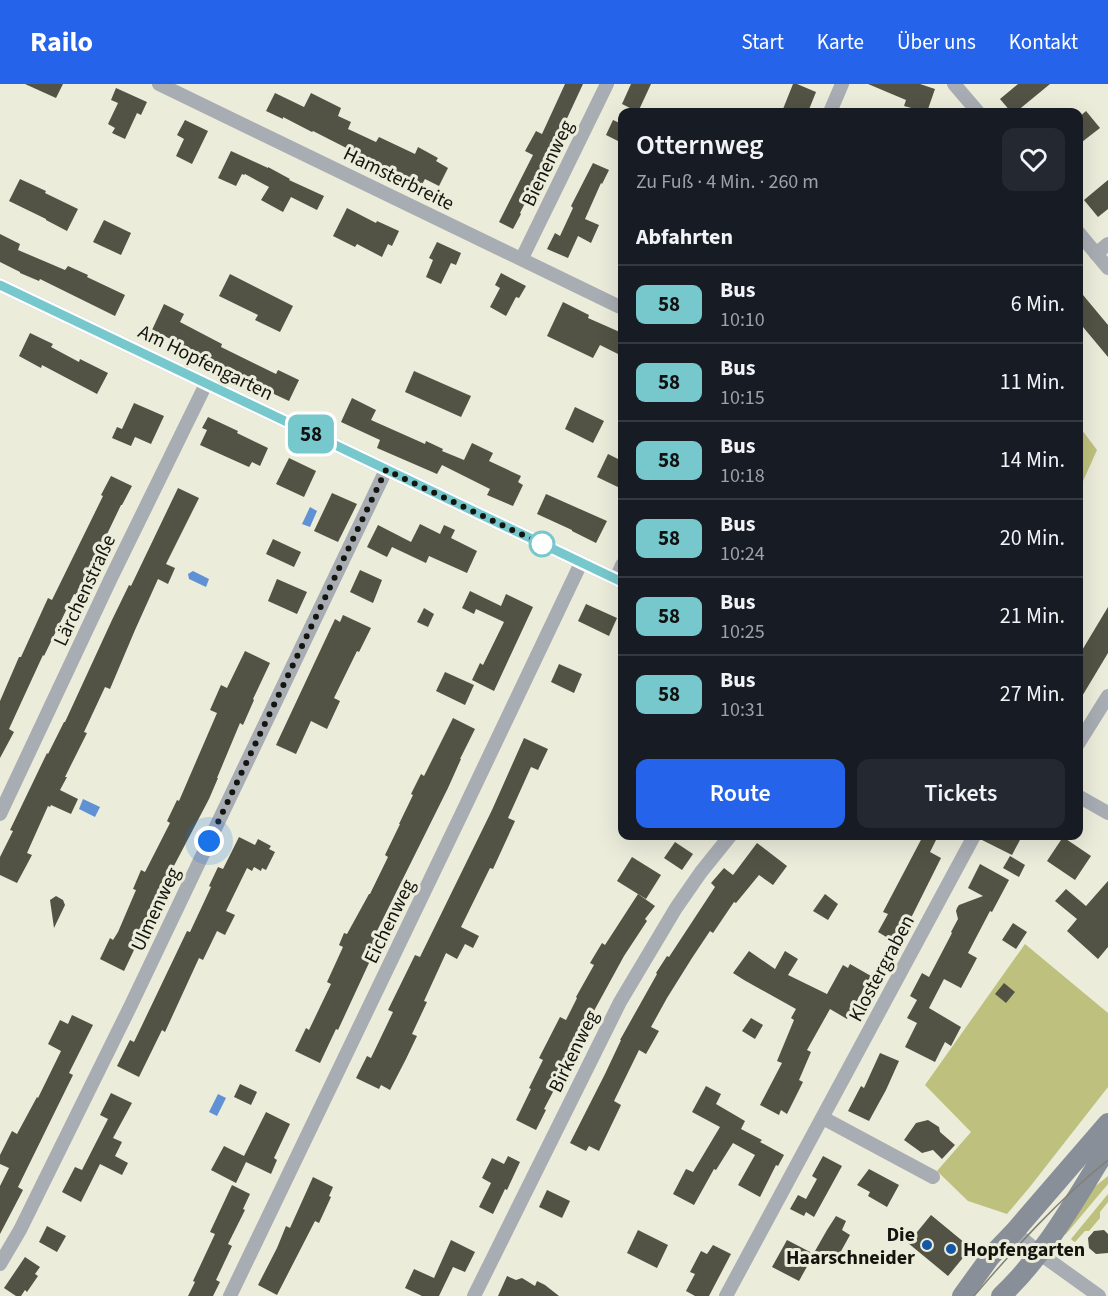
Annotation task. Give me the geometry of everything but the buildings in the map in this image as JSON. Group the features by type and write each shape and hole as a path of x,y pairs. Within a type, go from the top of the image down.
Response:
{"main road":[{"path":"962,1296 991,1256 1108,1122"},
{"path":"1001,1296 1061,1223 1108,1147"}],"street":[{"name":"Hamsterbreite","path":"159,84 618,306"},
{"name":"Bienenweg","path":"522,258 607,84"},
{"path":"832,108 842,84"},
{"path":"954,84 975,108"},
{"path":"1083,238 1108,268"},
{"path":"1096,254 1108,244"},
{"name":"Am Hopfengarten","path":"0,285 618,580"},
{"name":"Lärchenstraße","path":"0,814 111,578 206,384"},
{"name":"Ulmenweg","path":"0,1264 20,1230 131,1005 386,470"},
{"name":"Eichenweg","path":"230,1296 581,563"},
{"path":"1083,736 1108,696"},
{"path":"1083,799 1108,813"},
{"name":"Birkenweg","path":"474,1296 620,1002 676,908 727,840"},
{"name":"Klostergraben","path":"726,1296 972,840"},
{"path":"823,1118 933,1177"},
{"path":"1014,1232 1099,1296"}],"green space":[{"path":"1083,431 1097,450 1083,481"},
{"path":"1025,944 1108,1013 1108,1087 1007,1214 968,1201 937,1171 971,1132 925,1085"},
{"path":"1108,1176 1108,1184 1066,1234 1060,1236 1087,1193"},
{"path":"1108,1194 1108,1202 1100,1212 1100,1218 1089,1231 1085,1231 1075,1242 1073,1241 1071,1239"}],"water":[{"path":"310,507 317,511 310,527 302,524"},
{"path":"193,571 209,579 206,587 189,579 188,574"},
{"path":"83,799 100,807 95,817 79,809"},
{"path":"218,1094 226,1098 217,1116 209,1112"}],"tram line":[{"path":"974,1296 1038,1225 1108,1160"}],"bus line":[{"name":"58","path":"0,285 618,580"}],"place":[{"name":"Die Haarschneider","path":"927,1245"},
{"name":"Hopfengarten","path":"951,1249"}],"route":[{"path":"209,841 386,470 542,544"}]}
